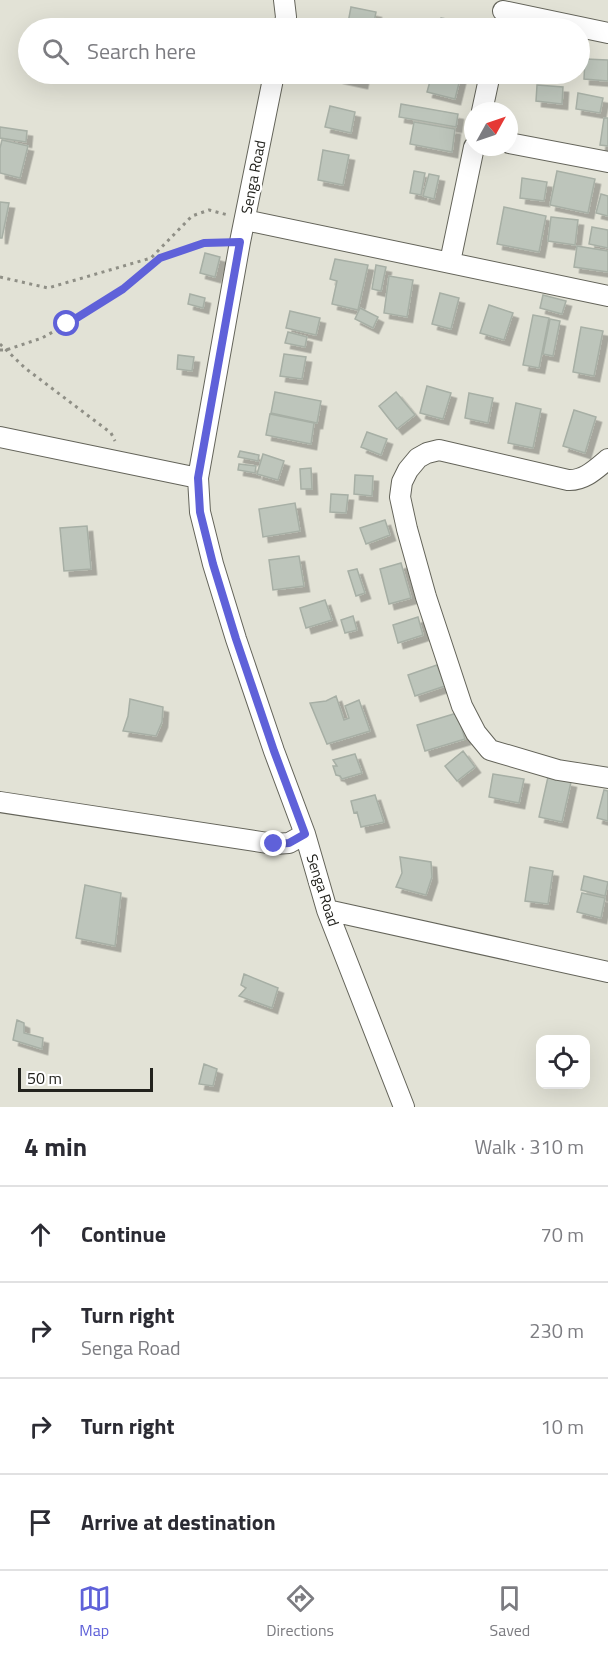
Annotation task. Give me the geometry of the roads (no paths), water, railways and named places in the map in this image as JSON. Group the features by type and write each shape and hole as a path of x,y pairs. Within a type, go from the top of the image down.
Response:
{"street":[{"path":"284,0 286,18"},
{"path":"502,13 528,18"},
{"path":"590,30 608,33"},
{"name":"Senga Road","path":"272,84 240,242 198,478 200,512 213,564 270,740 305,834 327,910 404,1107"},
{"path":"484,102 488,84"},
{"path":"518,145 608,162"},
{"path":"450,262 472,156"},
{"path":"245,220 608,296"},
{"path":"0,437 198,478"},
{"path":"608,459 585,477 568,480 439,450 418,458 402,482 400,496 426,597 462,706 476,733 490,750 558,770 608,778"},
{"path":"0,802 274,844 289,843 305,834"},
{"path":"327,910 608,972"}]}
